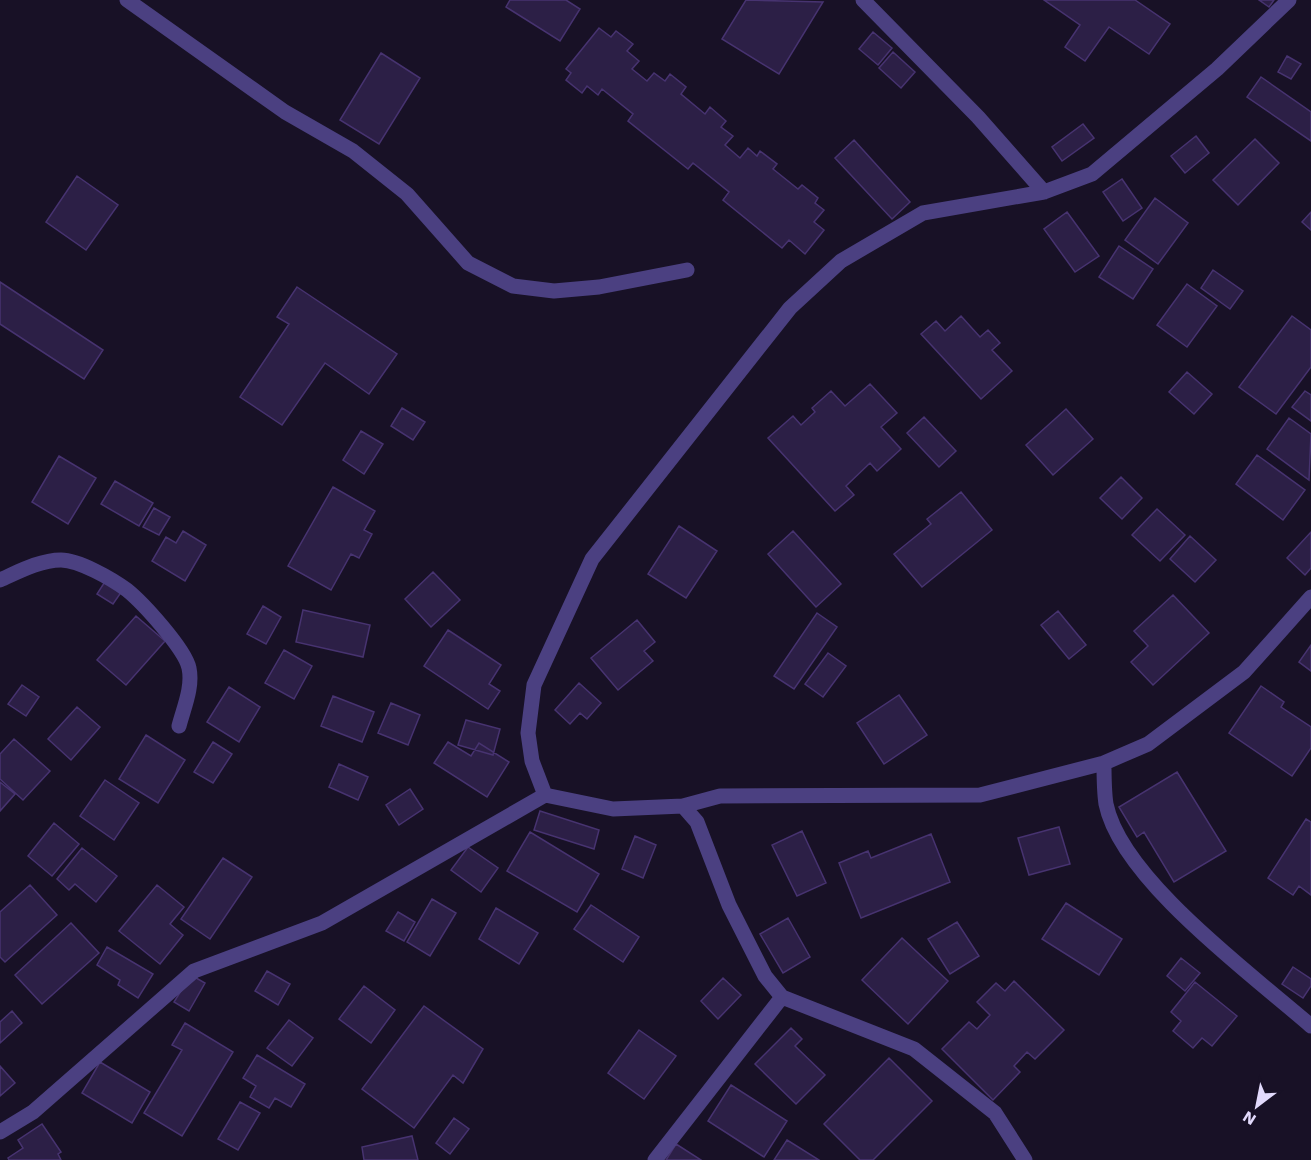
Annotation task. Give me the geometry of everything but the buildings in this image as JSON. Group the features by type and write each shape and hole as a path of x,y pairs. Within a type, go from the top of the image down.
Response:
{"street":[{"path":"127,0 285,112 353,151 406,194 468,263 513,286 554,291 599,286 687,270"},
{"path":"863,0 978,117 1044,192"},
{"path":"545,795 532,760 528,733 534,685 592,559 790,308 841,261 923,213 1044,192 1092,174 1217,69 1289,0"},
{"path":"0,580 31,566 61,560 101,574 128,591 171,638 189,665 191,681 179,726"},
{"path":"0,1132 33,1112 194,971 322,922 545,795 613,809 683,806 720,796 980,795 1104,763 1148,744 1244,672 1311,597"},
{"path":"1104,763 1106,806 1125,848 1186,919 1311,1026"},
{"path":"683,806 697,822 729,905 765,976 782,997 914,1049 995,1113 1025,1160"},
{"path":"655,1160 782,997"}]}
